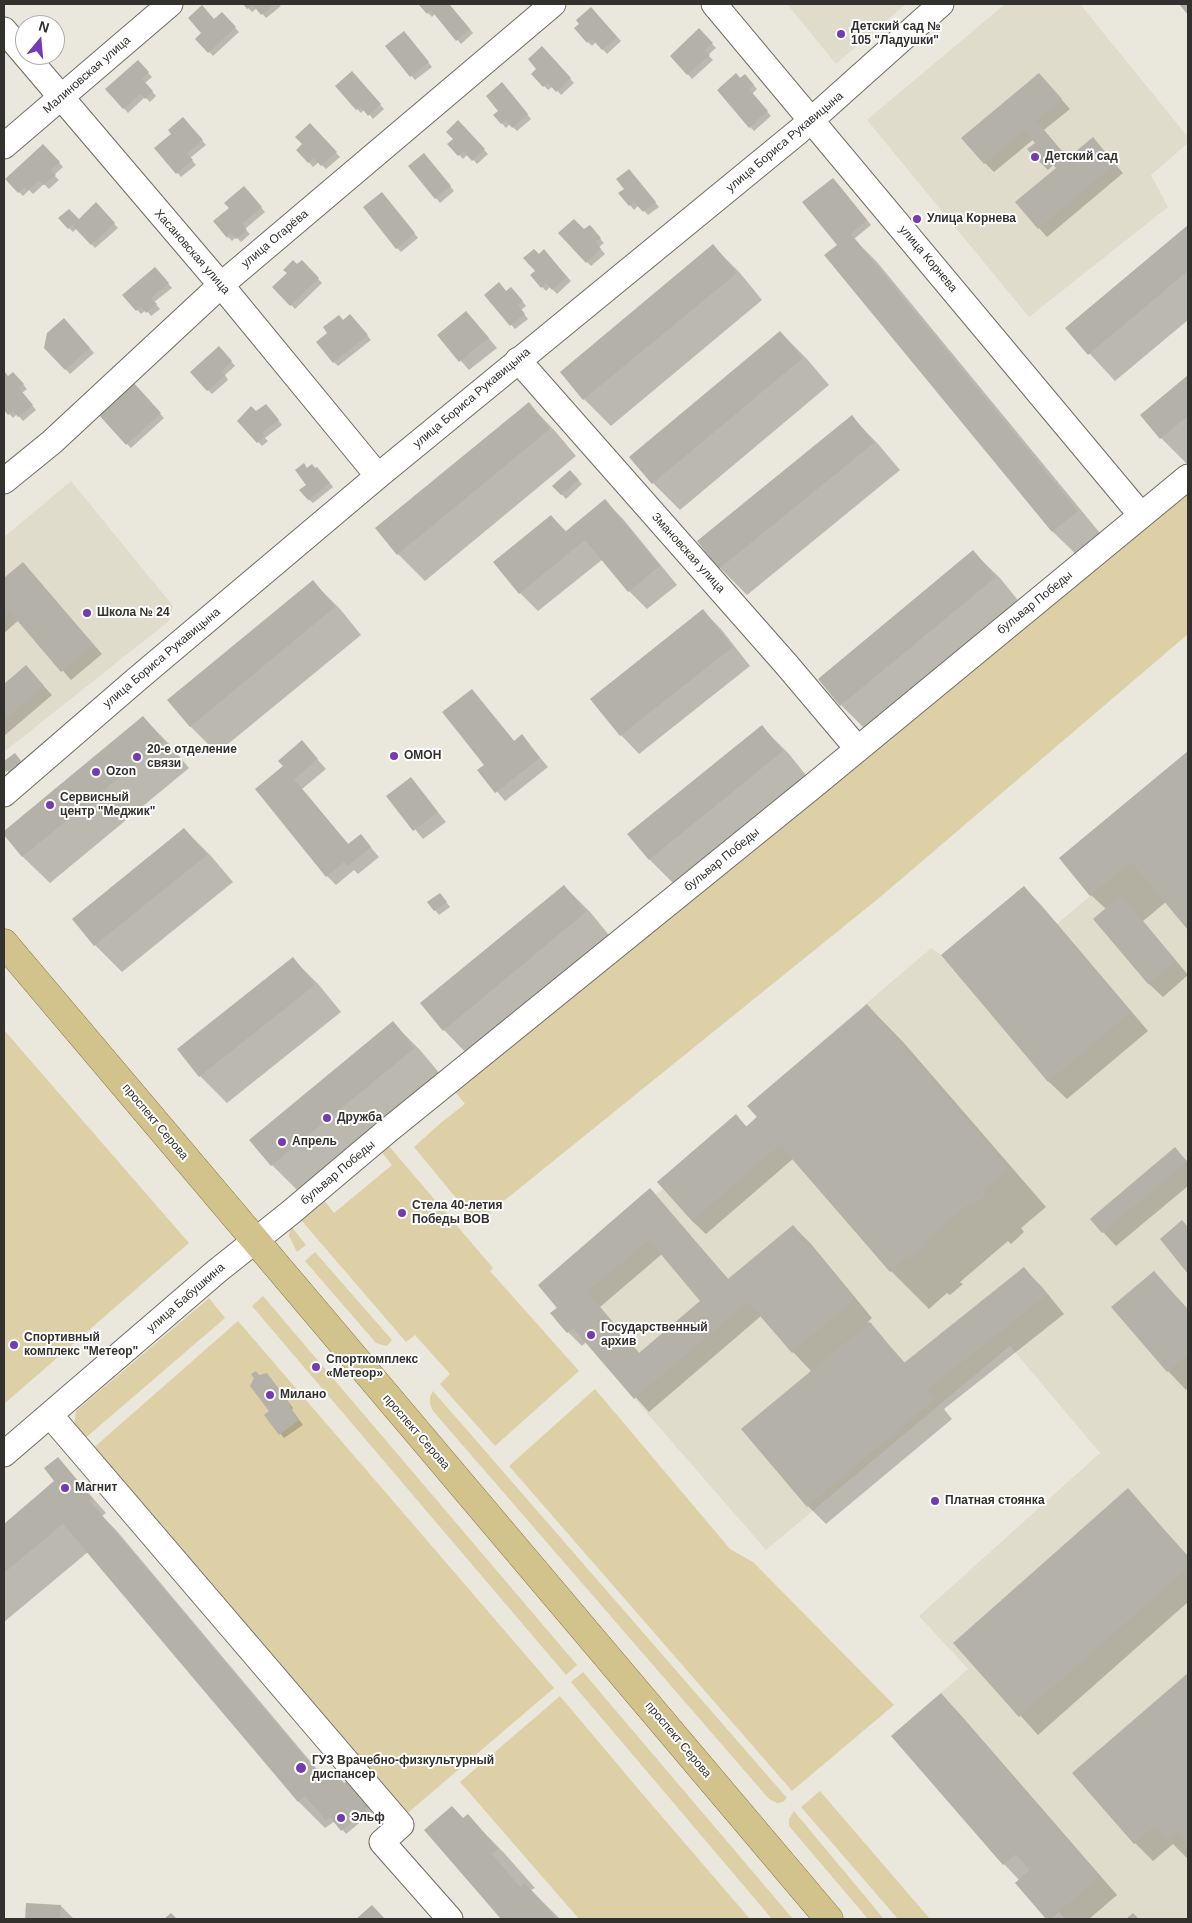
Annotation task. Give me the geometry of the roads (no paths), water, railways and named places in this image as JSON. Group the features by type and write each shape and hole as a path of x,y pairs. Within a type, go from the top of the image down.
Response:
{"main road":[{"name":"проспект Серова","path":"4,943 829,1919"}],"street":[{"name":"Малиновская улица","path":"4,146 170,4"},
{"name":"улица Огарёва","path":"4,480 52,442 221,285 553,4"},
{"name":"улица Корнева","path":"714,4 1141,515"},
{"name":"улица Бориса Рукавицына","path":"4,794 378,476 742,179 941,4"},
{"name":"Хасановская улица","path":"4,30 221,285 378,476"},
{"name":"Змановская улица","path":"518,360 786,664 857,748"},
{"name":"бульвар Победы","path":"254,1241 1188,477"},
{"name":"улица Бабушкина","path":"4,1454 254,1241"},
{"path":"50,1415 401,1825 382,1842 450,1919"}],"place":[{"name":"Детский сад № 105 \"Ладушки\"","path":"841,34"},
{"name":"Детский сад","path":"1035,157"},
{"name":"Улица Корнева","path":"917,219"},
{"name":"Школа № 24","path":"87,613"},
{"name":"ОМОН","path":"394,756"},
{"name":"20-е отделение связи","path":"137,757"},
{"name":"Ozon","path":"96,772"},
{"name":"Сервисный центр \"Меджик\"","path":"50,805"},
{"name":"Дружба","path":"327,1118"},
{"name":"Апрель","path":"282,1142"},
{"name":"Стела 40-летия Победы ВОВ","path":"402,1213"},
{"name":"Государственный архив","path":"591,1335"},
{"name":"Спортивный комплекс \"Метеор\"","path":"14,1345"},
{"name":"Спорткомплекс «Метеор»","path":"316,1367"},
{"name":"Милано","path":"270,1395"},
{"name":"Магнит","path":"65,1488"},
{"name":"Платная стоянка","path":"935,1501"},
{"name":"ГУЗ Врачебно-физкультурный диспансер","path":"301,1768"},
{"name":"Эльф","path":"341,1818"}]}
